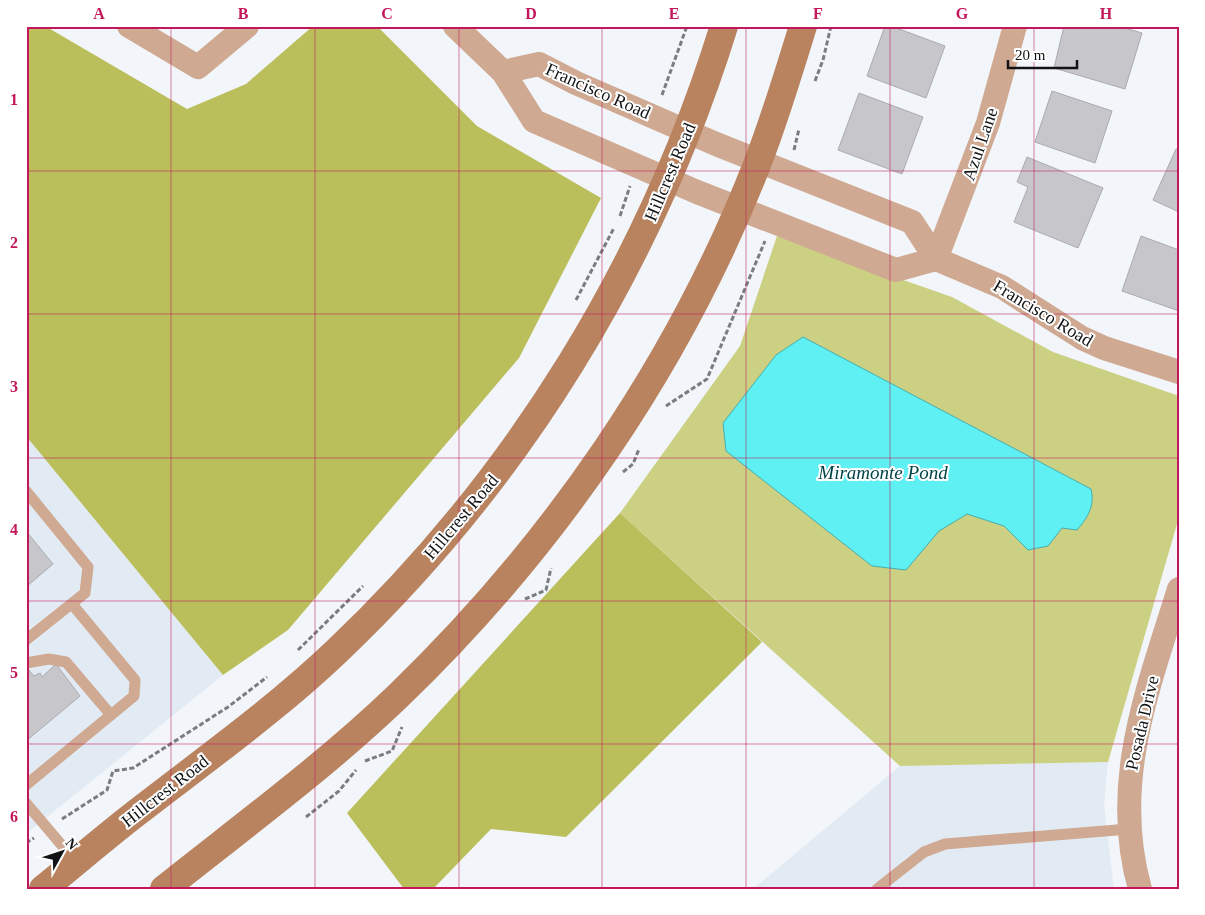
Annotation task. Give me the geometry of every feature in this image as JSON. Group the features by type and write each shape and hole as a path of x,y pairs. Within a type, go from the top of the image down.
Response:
{"street":[{"path":"129,26 198,67 247,26"},
{"path":"455,26 503,72 534,121 738,209 896,270 936,259"},
{"name":"Hillcrest Road","path":"43,889 290,693 379,610 432,553 498,473 566,373 627,268 669,180 688,132 724,26"},
{"path":"164,889 352,738 441,653 500,587 561,512 631,410 693,305 738,209 758,161 803,26"},
{"name":"Azul Lane","path":"936,259 988,123 1015,26"},
{"name":"Francisco Road","path":"503,72 539,64 576,83 688,132 912,222 936,259 1002,287 1082,338 1104,348 1179,372"},
{"name":"Posada Drive","path":"1140,889 1131,852 1129,829 1128,796 1134,740 1179,589"}],"lane":[{"path":"26,491 88,567 85,593 26,640"},
{"path":"26,785 134,696 135,680 72,604"},
{"path":"26,663 49,659 66,662 111,715"},
{"path":"26,803 76,862"},
{"path":"877,889 924,852 945,844 1129,829"}],"path":[{"path":"655,117 687,26"},
{"path":"575,302 620,216 637,166"},
{"path":"291,657 366,582"},
{"path":"26,843 107,790 113,770 133,768 228,707 270,674"}],"shaded area":[{"path":"26,436 223,675 26,834"},
{"path":"1108,762 1104,805 1114,889 753,889 900,766"}],"green space":[{"path":"26,26 45,26 187,109 246,84 313,26 377,26 477,126 601,198 519,358 288,630 223,675 26,436"},
{"path":"777,236 952,297 1053,352 1179,396 1179,517 1108,762 900,766 620,513 740,346"},
{"path":"620,513 762,642 566,837 491,829 433,889 404,889 347,813"}],"water":[{"name":"Miramonte Pond","path":"803,337 1091,489 1092,501 1090,511 1077,530 1062,528 1048,546 1028,550 1004,526 967,514 939,531 906,570 872,566 726,451 723,423 776,355"}],"building":[{"path":"885,26 891,26 945,46 926,98 867,76"},
{"path":"1064,26 1118,26 1142,33 1125,89 1054,68"},
{"path":"1052,91 1112,111 1095,163 1035,142"},
{"path":"859,93 923,117 902,174 838,150"},
{"path":"1176,149 1179,150 1179,212 1153,200"},
{"path":"1027,157 1103,188 1078,248 1014,222 1028,187 1017,182"},
{"path":"1141,236 1179,250 1179,311 1122,291"},
{"path":"26,531 53,564 26,587"},
{"path":"56,664 80,696 26,741 26,667 34,676 40,673 42,677"}]}
